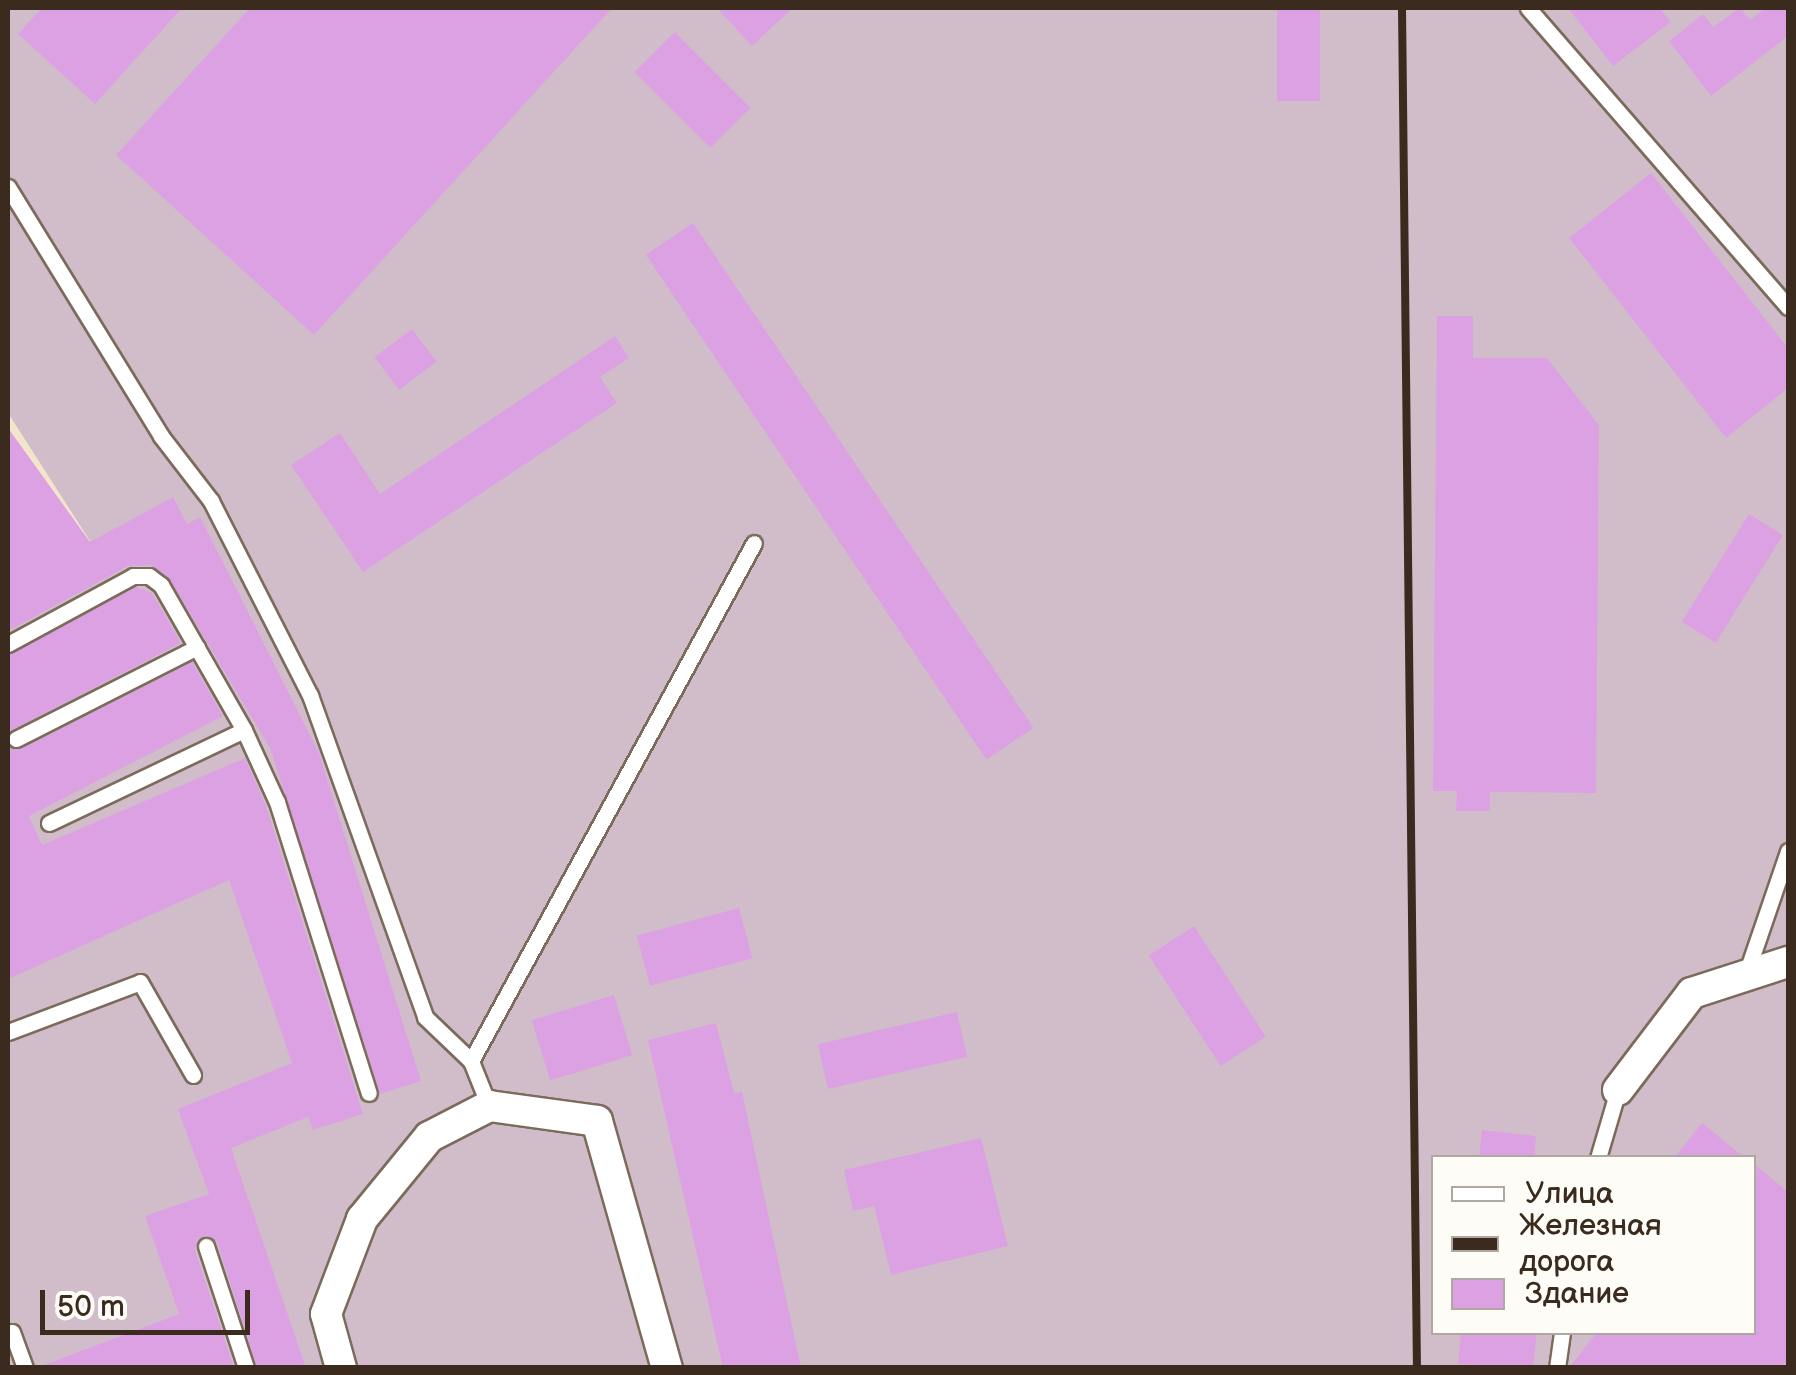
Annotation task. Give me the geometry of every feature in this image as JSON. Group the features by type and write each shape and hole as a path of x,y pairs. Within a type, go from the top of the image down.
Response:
{"street":[{"path":"1618,1090 1692,993 1788,962"},
{"path":"341,1368 326,1314 362,1219 428,1137 489,1106 597,1121 667,1368"}],"lane":[{"path":"1528,8 1788,308"},
{"path":"8,187 161,436 211,501 310,695 425,1018 472,1060 489,1106"},
{"path":"472,1060 754,543"},
{"path":"8,644 133,576 149,576 197,647 244,730 278,802 368,1092"},
{"path":"16,739 197,647"},
{"path":"50,823 244,730"},
{"path":"1746,974 1788,852"},
{"path":"8,1032 140,982 193,1074"},
{"path":"1599,1155 1618,1090"},
{"path":"206,1246 246,1368"},
{"path":"8,1334 12,1332 25,1368"},
{"path":"1557,1368 1562,1335"}],"shaded area":[{"path":"8,8 1788,8 1788,1367 8,1367 8,859 15,856 8,840 8,587 90,541 8,413"}],"building":[{"path":"42,8 182,8 95,104 18,34"},
{"path":"250,8 612,8 314,335 116,155"},
{"path":"717,8 793,8 752,46"},
{"path":"1277,8 1320,8 1320,101 1277,101"},
{"path":"1568,8 1660,8 1671,22 1613,66"},
{"path":"1740,8 1750,20 1765,8 1788,8 1788,36 1711,96 1669,41 1703,14 1713,27"},
{"path":"675,32 751,108 710,148 635,72"},
{"path":"1651,173 1788,348 1788,388 1726,438 1569,238"},
{"path":"693,223 1034,728 986,760 646,255"},
{"path":"1437,316 1473,316 1473,358 1547,358 1599,425 1596,793 1490,792 1490,811 1456,811 1457,791 1433,791"},
{"path":"412,329 437,362 399,390 374,357"},
{"path":"615,336 629,358 600,377 617,403 363,572 291,465 340,433 380,494"},
{"path":"8,428 90,542 173,497 187,524 200,517 319,753 421,1081 380,1094 270,748 168,577 150,565 128,566 8,631"},
{"path":"1749,514 1783,535 1716,643 1682,622"},
{"path":"136,587 152,593 181,643 8,732 8,655"},
{"path":"192,662 223,716 29,816 42,845 245,758 266,806 363,1114 313,1130 308,1117 231,1148 306,1368 257,1368 217,1242 207,1235 197,1239 195,1250 234,1368 36,1368 179,1314 145,1216 209,1194 178,1109 292,1063 229,880 8,979 8,746 21,749"},
{"path":"739,908 752,958 650,986 637,935"},
{"path":"1194,926 1266,1037 1221,1066 1149,955"},
{"path":"614,995 632,1055 550,1080 532,1020"},
{"path":"957,1012 967,1057 828,1089 818,1044"},
{"path":"716,1023 734,1093 742,1092 801,1368 723,1368 648,1040"},
{"path":"1702,1123 1741,1155 1676,1155"},
{"path":"1482,1130 1536,1136 1534,1155 1479,1155"},
{"path":"981,1138 1008,1246 891,1275 874,1206 853,1211 844,1170"},
{"path":"1756,1166 1788,1192 1788,1360 1783,1368 1569,1368 1595,1335 1756,1335"},
{"path":"1461,1335 1537,1335 1533,1368 1458,1364"}],"railway":[{"path":"1402,8 1417,1368"}]}
